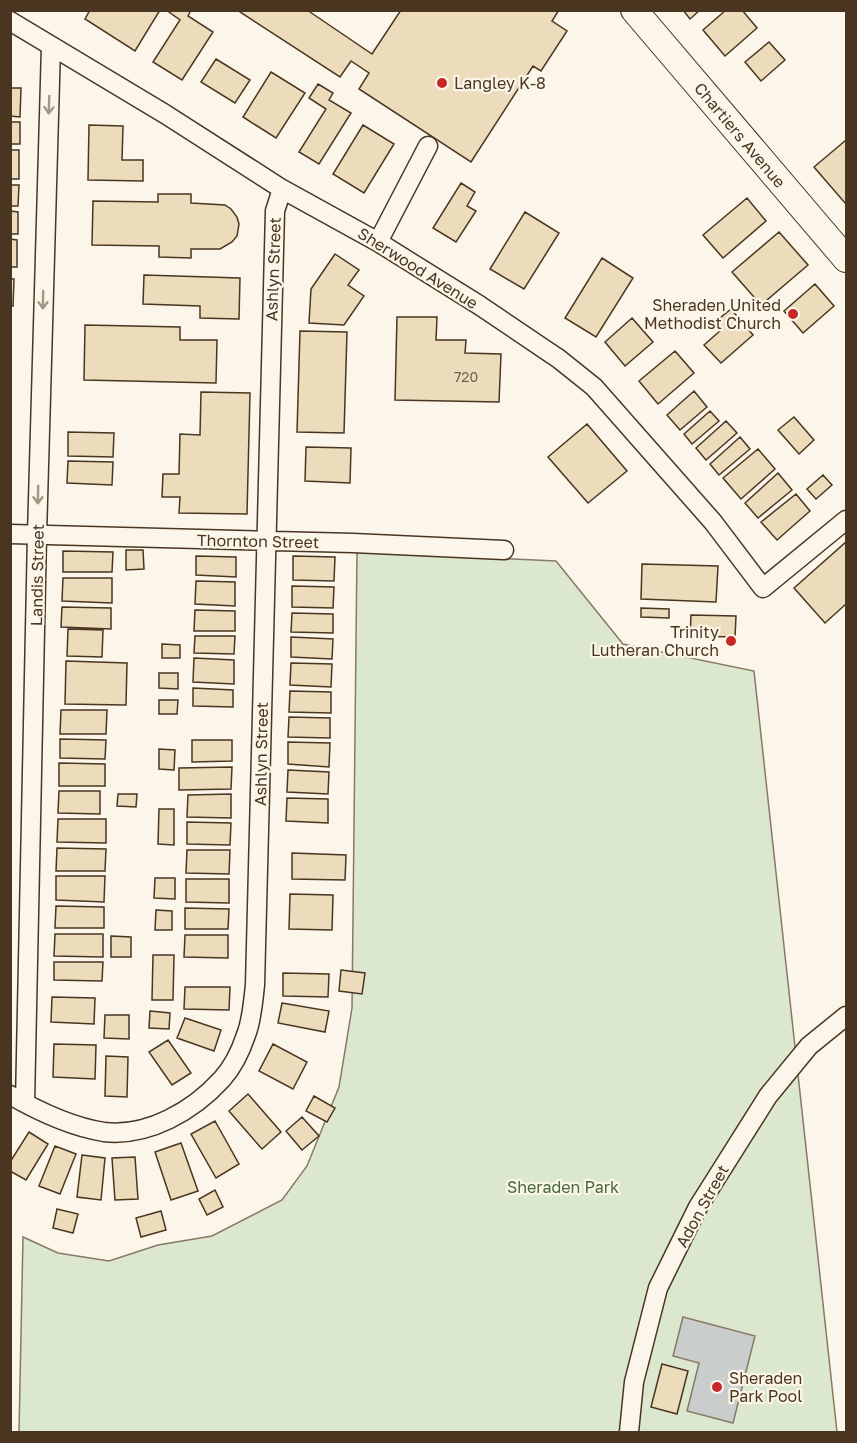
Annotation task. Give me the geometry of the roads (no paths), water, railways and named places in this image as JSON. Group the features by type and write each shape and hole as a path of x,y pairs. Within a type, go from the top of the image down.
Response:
{"street":[{"name":"Chartiers Avenue","path":"634,10 846,259"},
{"name":"Sherwood Avenue","path":"10,21 165,114 282,189 378,242 479,305 559,359 594,387 713,522 763,588 846,520"},
{"name":"Landis Street","path":"18,1099 51,46"},
{"path":"378,242 428,147"},
{"name":"Ashlyn Street","path":"18,1099 87,1128 107,1132 145,1129 187,1109 208,1093 230,1069 247,1034 255,986 275,211 282,189"},
{"name":"Thornton Street","path":"10,534 504,550"},
{"name":"Adon Street","path":"629,1432 634,1382 658,1288 698,1208 768,1096 809,1046 846,1016"}],"place":[{"name":"Langley K-8","path":"442,83"},
{"name":"Sheraden United Methodist Church","path":"793,314"},
{"name":"Trinity Lutheran Church","path":"731,641"},
{"name":"Sheraden Park Pool","path":"717,1387"}],"park label":[{"name":"Sheraden Park","path":"563,1187"}]}
